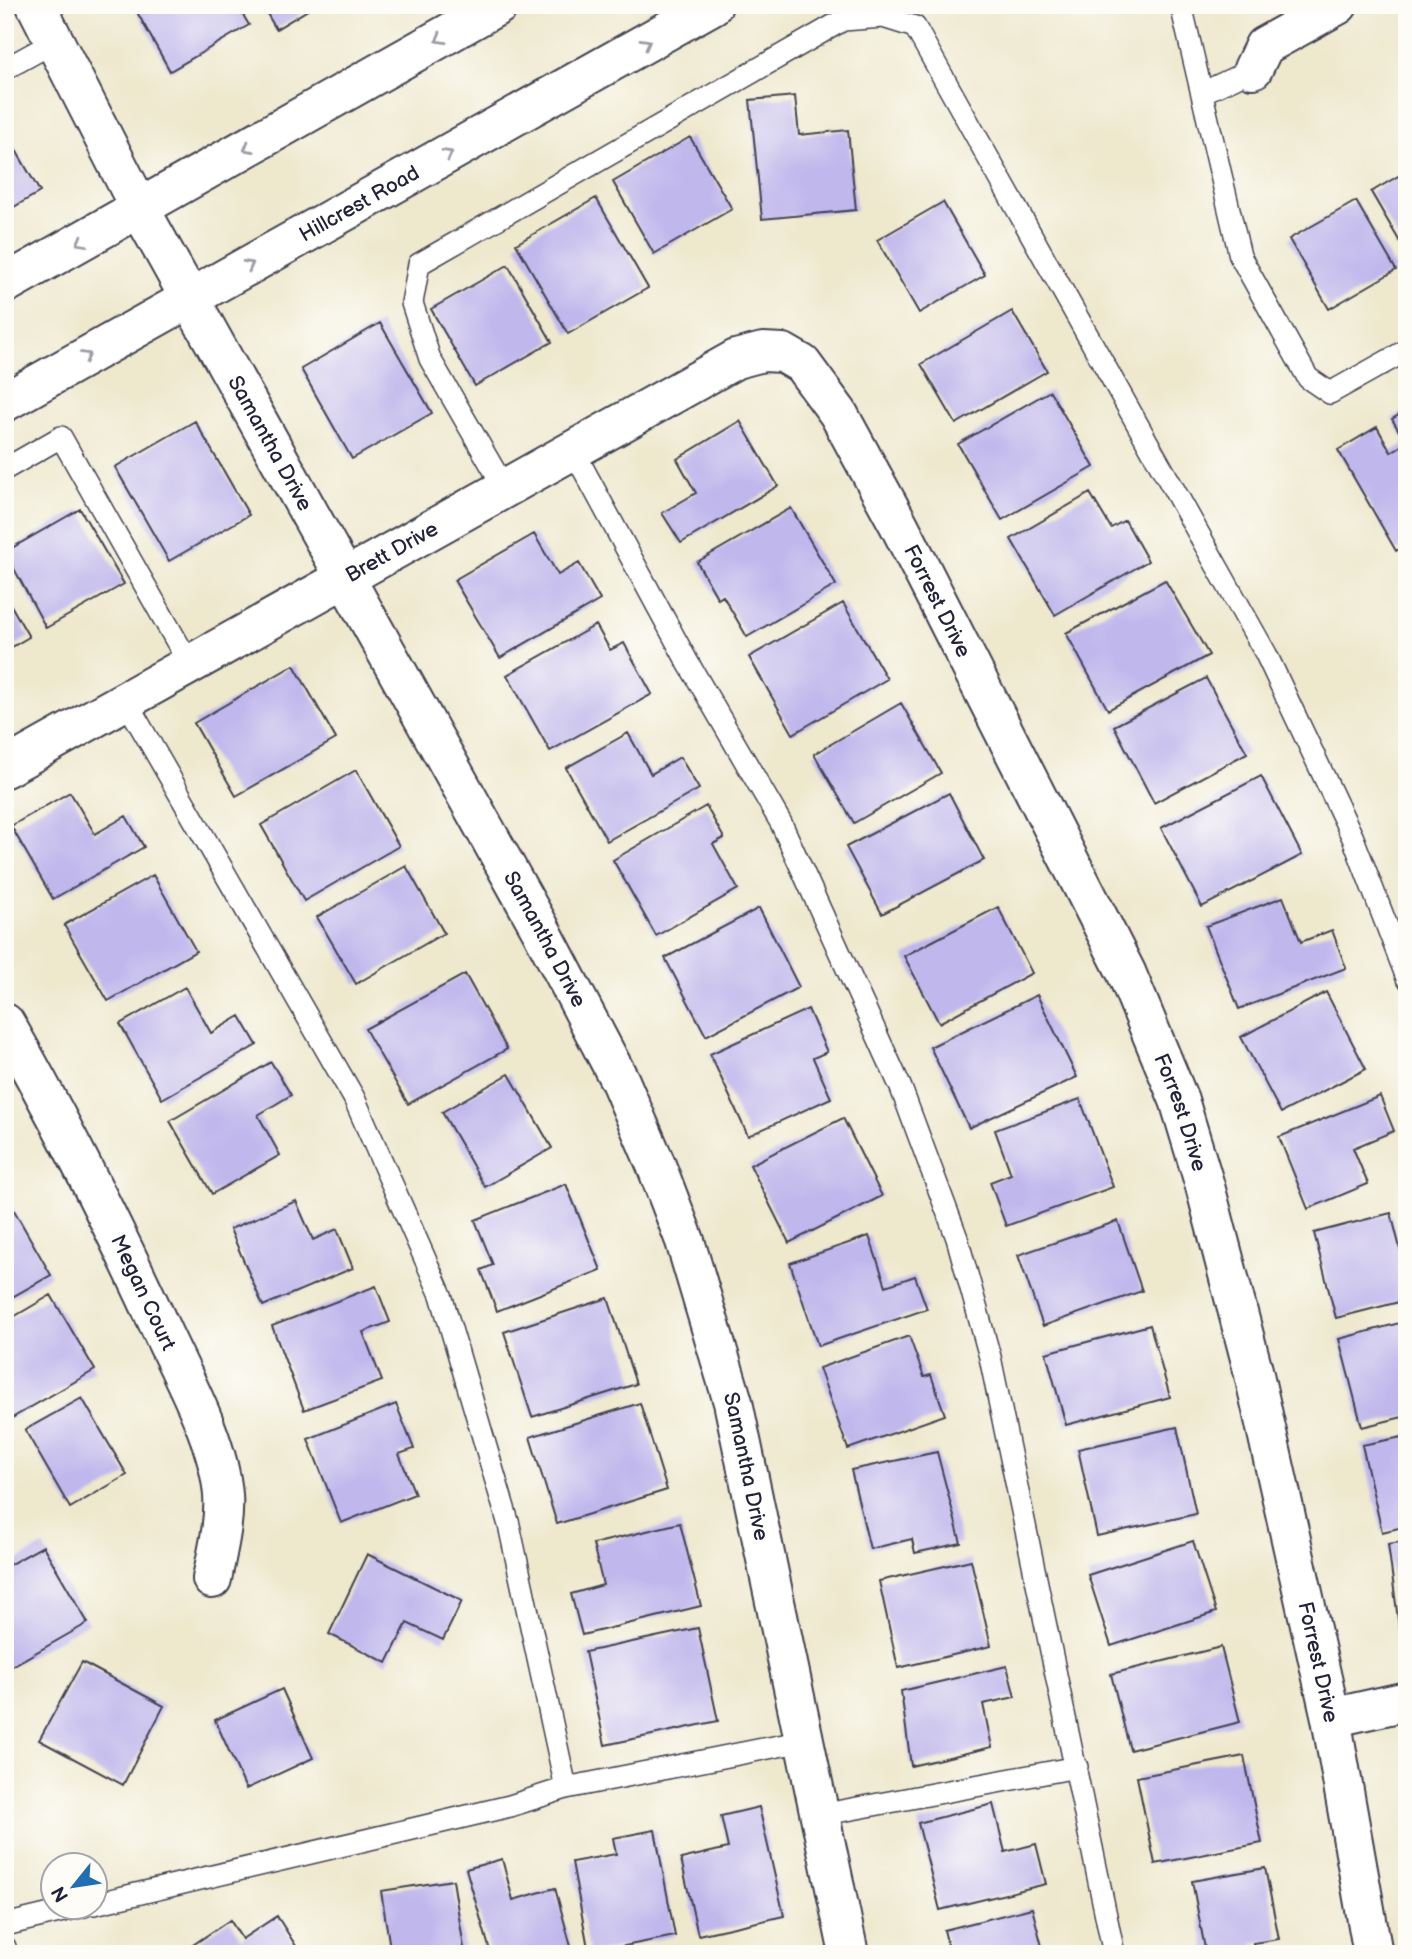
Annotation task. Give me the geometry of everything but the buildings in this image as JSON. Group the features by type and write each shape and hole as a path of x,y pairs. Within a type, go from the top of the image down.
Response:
{"street":[{"name":"Samantha Drive","path":"36,5 140,209 348,578 540,928 620,1082 656,1165 685,1241 733,1402 849,1954"},
{"path":"5,284 499,5"},
{"name":"Hillcrest Road","path":"5,402 713,5"},
{"path":"1253,69 1264,46 1338,5"},
{"name":"Brett Drive","path":"5,768 736,359 763,352 783,353"},
{"name":"Forrest Drive","path":"783,353 802,364 838,413 900,526 1126,972 1179,1100 1205,1186 1253,1370 1331,1718 1373,1954"},
{"name":"Megan Court","path":"5,1023 111,1221 196,1404 216,1461 223,1494 222,1525 212,1579"},
{"path":"1331,1718 1407,1701"}],"lane":[{"path":"1181,5 1240,257 1308,378 1330,393 1407,350"},
{"path":"505,489 429,359 412,303 419,264 843,20 883,18 915,27 1266,654 1353,838 1407,978"},
{"path":"5,69 54,42"},
{"path":"1202,93 1253,69"},
{"path":"5,469 61,437 190,665"},
{"path":"573,450 687,661 780,823 901,1088 957,1238 990,1357 1114,1954"},
{"path":"126,701 354,1098 441,1295 509,1525 566,1788"},
{"path":"108,1901 510,1806 566,1788 804,1741"},
{"path":"820,1815 1077,1767"},
{"path":"5,1925 38,1917"},
{"path":"5,1947 7,1954"}]}
